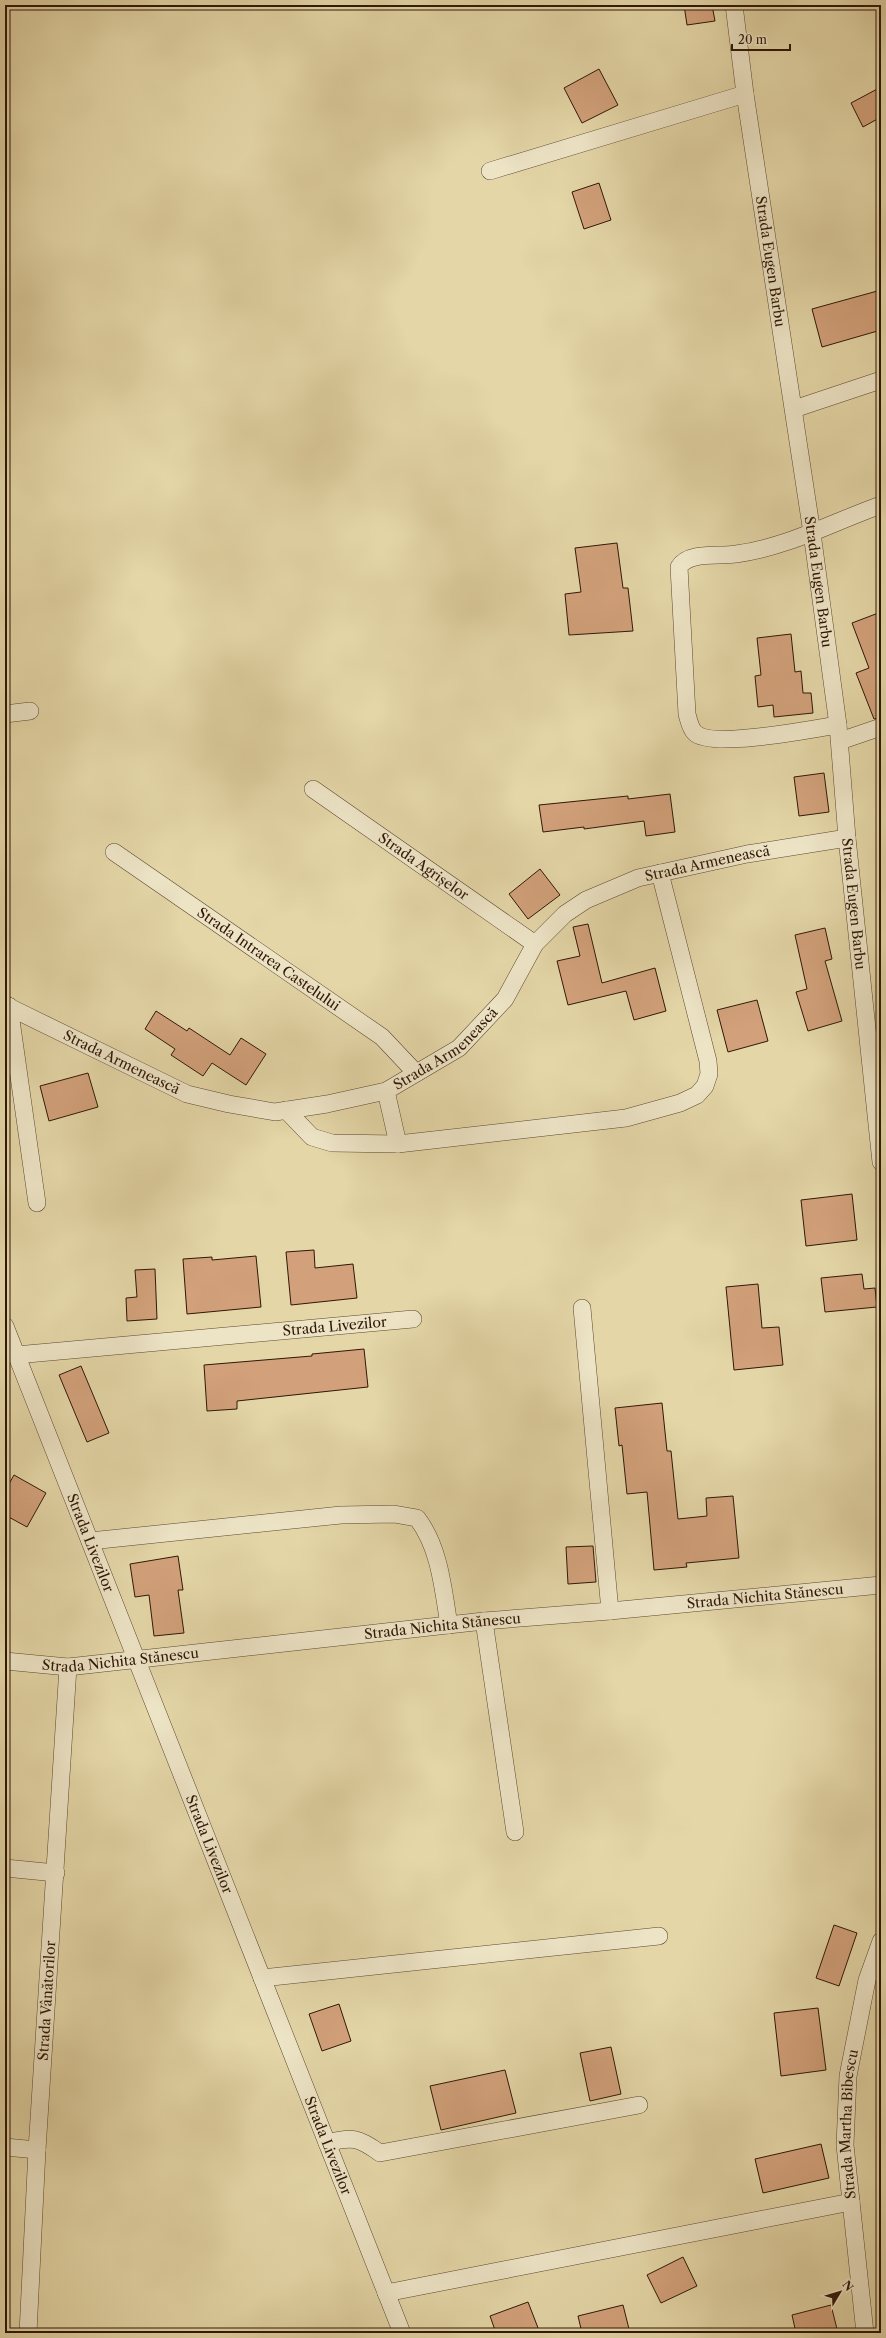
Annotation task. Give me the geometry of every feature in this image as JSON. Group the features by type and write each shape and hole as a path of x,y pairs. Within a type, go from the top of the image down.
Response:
{"street":[{"name":"Strada Eugen Barbu","path":"734,5 745,94 812,533 839,733 847,838 874,1025 881,1162"},
{"path":"490,171 745,94"},
{"path":"794,409 881,380"},
{"path":"881,505 788,543 736,555 695,558 682,562 679,567 687,714 690,726 696,734 705,738 726,740 771,736 839,733 881,727"},
{"path":"5,714 30,711"},
{"name":"Strada Agrișelor","path":"313,789 535,944"},
{"name":"Strada Armenească","path":"7,1005 127,1066 187,1094 229,1104 275,1112 327,1104 386,1091 459,1048 505,998 535,944 565,914 586,900 638,878 747,854 847,838"},
{"name":"Strada Intrarea Castelului","path":"114,852 382,1037 416,1073"},
{"path":"286,1110 312,1137 332,1143 398,1144 626,1118 680,1103 697,1095 705,1086 709,1074 708,1061 660,873"},
{"path":"7,1005 37,1203"},
{"path":"386,1091 398,1144"},
{"path":"582,1308 610,1611"},
{"name":"Strada Livezilor","path":"16,1355 413,1319"},
{"name":"Strada Livezilor","path":"5,1326 402,2333"},
{"path":"90,1541 342,1516 404,1515 416,1518 428,1534 439,1568 449,1625"},
{"name":"Strada Nichita Stănescu","path":"5,1661 68,1667 137,1661 484,1621 610,1611 881,1585"},
{"path":"484,1621 515,1832"},
{"name":"Strada Vânătorilor","path":"28,2333 37,2150 56,1873 68,1667"},
{"path":"5,1868 56,1873"},
{"path":"262,1978 659,1936"},
{"name":"Strada Martha Bibescu","path":"866,2333 845,2145 848,2076 867,1980 881,1942"},
{"path":"327,2143 343,2139 362,2140 380,2153 639,2106"},
{"path":"5,2147 37,2150"},
{"path":"386,2293 852,2202"}],"building":[{"path":"684,5 712,5 715,21 687,25"},
{"path":"599,69 618,105 582,123 564,88"},
{"path":"881,87 881,117 863,127 851,103"},
{"path":"599,183 611,220 584,229 572,192"},
{"path":"881,290 881,330 822,347 812,309"},
{"path":"617,543 623,588 628,588 633,631 569,635 565,594 581,592 575,548"},
{"path":"881,612 881,717 874,719 856,673 869,668 852,623"},
{"path":"791,634 795,672 801,671 803,693 811,693 813,713 774,717 773,705 758,707 755,676 761,675 757,638"},
{"path":"824,773 829,812 799,816 794,777"},
{"path":"670,794 675,832 646,836 644,821 584,829 584,827 543,832 539,805 628,796 628,799"},
{"path":"540,869 560,895 528,919 509,894"},
{"path":"588,924 602,983 655,968 666,1011 634,1020 626,991 568,1005 557,961 580,956 573,927"},
{"path":"825,928 832,959 825,961 842,1021 808,1031 796,992 807,989 795,935"},
{"path":"757,1000 768,1041 728,1052 717,1010"},
{"path":"156,1011 187,1031 189,1028 230,1055 241,1038 266,1054 246,1085 212,1063 203,1076 171,1055 175,1049 145,1029"},
{"path":"88,1073 98,1107 49,1121 40,1086"},
{"path":"852,1194 857,1240 806,1246 801,1200"},
{"path":"314,1250 315,1268 353,1264 357,1298 291,1305 286,1252"},
{"path":"256,1256 261,1307 187,1314 183,1259 212,1257 212,1260"},
{"path":"155,1269 157,1319 127,1321 126,1298 137,1297 135,1270"},
{"path":"862,1274 864,1289 875,1288 877,1307 825,1312 821,1278"},
{"path":"758,1284 762,1328 779,1327 783,1365 734,1370 726,1287"},
{"path":"364,1349 368,1387 237,1401 237,1409 207,1411 204,1365 312,1356 312,1354"},
{"path":"81,1366 109,1433 87,1442 59,1375"},
{"path":"662,1403 667,1451 671,1451 678,1519 707,1516 706,1498 733,1496 739,1558 686,1563 687,1567 654,1570 647,1492 627,1494 622,1445 619,1446 615,1408"},
{"path":"14,1475 46,1493 27,1527 5,1515 5,1491"},
{"path":"593,1546 596,1582 568,1584 566,1547"},
{"path":"178,1556 183,1590 178,1590 184,1633 154,1636 149,1595 135,1597 130,1564"},
{"path":"834,1925 857,1933 839,1986 816,1978"},
{"path":"339,2004 351,2041 322,2051 309,2014"},
{"path":"818,2008 826,2070 781,2076 774,2013"},
{"path":"611,2047 621,2094 590,2101 580,2053"},
{"path":"505,2070 516,2113 441,2130 430,2086"},
{"path":"821,2144 829,2178 763,2193 755,2159"},
{"path":"683,2257 697,2286 661,2303 647,2275"},
{"path":"528,2302 540,2333 496,2333 490,2316"},
{"path":"623,2305 630,2333 582,2333 578,2316"},
{"path":"831,2305 838,2333 796,2333 792,2315"}]}
